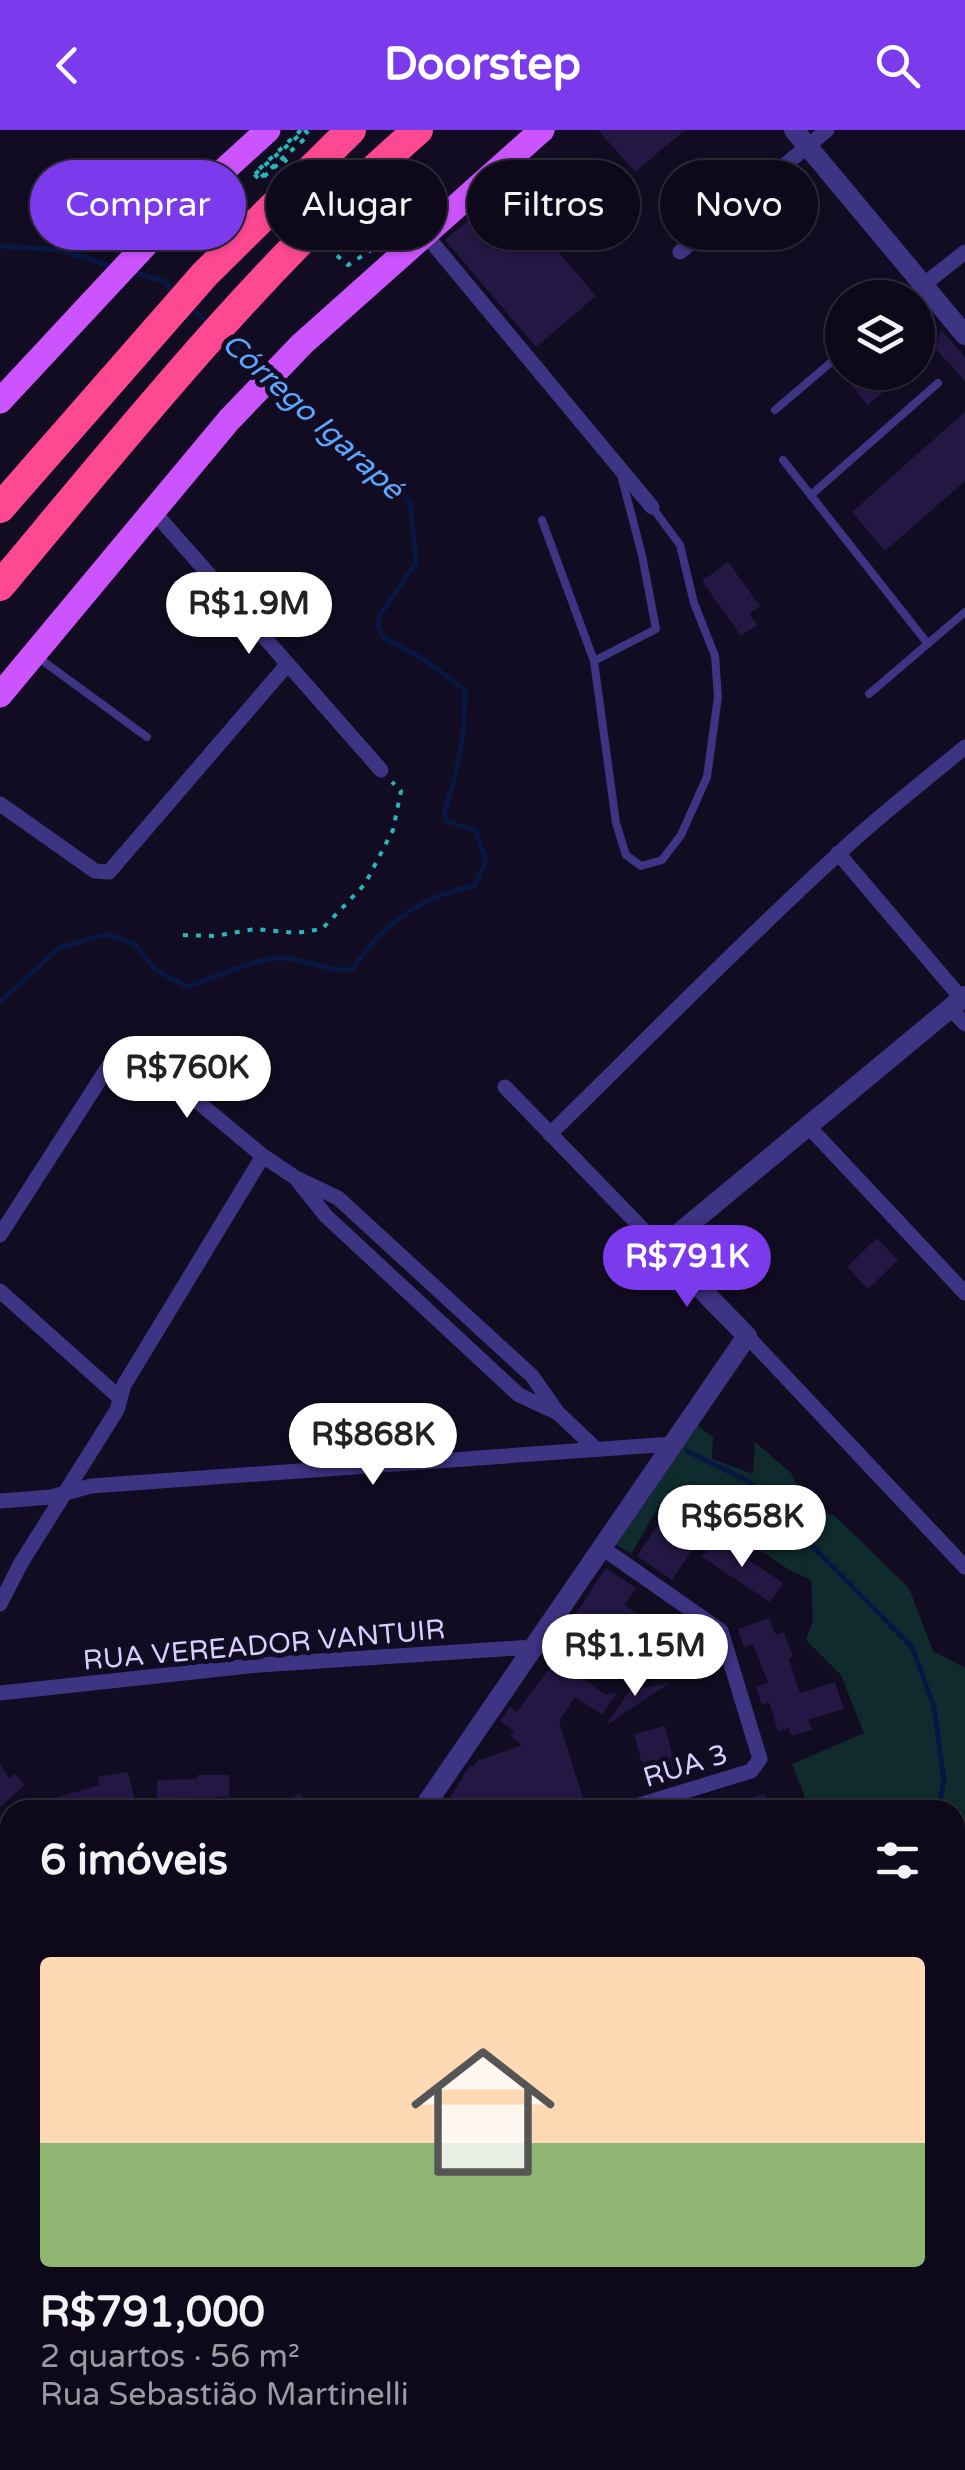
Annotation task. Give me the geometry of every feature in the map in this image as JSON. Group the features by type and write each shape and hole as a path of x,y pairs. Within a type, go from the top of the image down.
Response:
{"highway":[{"path":"0,508 206,274 350,130"},
{"path":"0,586 170,382 378,164 418,130"}],"main road":[{"path":"0,401 165,224 268,130"},
{"path":"447,214 542,130"},
{"path":"0,695 228,420 302,344 407,250"}],"street":[{"path":"680,252 802,138 827,130"},
{"path":"802,138 906,280"},
{"path":"438,250 652,507"},
{"path":"930,280 965,252"},
{"path":"935,309 965,335"},
{"path":"154,512 380,770"},
{"path":"0,804 95,872 109,872 286,666"},
{"path":"550,1134 675,1008 838,854 965,747"},
{"path":"661,1248 808,1126 961,1007 838,854"},
{"path":"0,1235 117,1053 126,1047 137,1050 263,1156 296,1178 326,1216 520,1395 558,1413 596,1449"},
{"path":"505,1087 748,1336 965,1567"},
{"path":"808,1126 965,1293"},
{"path":"0,1604 117,1410 124,1385 263,1156"},
{"path":"0,1292 120,1398"},
{"path":"429,1800 748,1336"},
{"path":"0,1500 91,1486 672,1444"},
{"name":"RUA 3","path":"600,1547 720,1630 760,1754 759,1764 752,1771 656,1800"},
{"name":"RUA VEREADOR VANTUIR","path":"0,1693 260,1664 532,1648"}],"lane":[{"path":"775,410 825,367"},
{"path":"811,495 938,383"},
{"path":"783,460 928,644"},
{"path":"594,660 656,628 642,555 618,466"},
{"path":"542,520 594,660 616,823 626,854 641,866 662,860 682,835 707,777 718,697 715,656 694,604 680,545 652,507"},
{"path":"869,694 965,612"},
{"path":"33,653 146,737"}],"path":[{"path":"303,130 309,135 260,178 255,174 303,130"},
{"path":"270,160 303,130"},
{"path":"266,163 254,174 260,180 266,174"},
{"path":"330,250 348,266 372,250"},
{"path":"183,935 215,936 255,929 296,933 322,930 365,884 393,830 401,791 380,770"}],"green space":[{"path":"694,1423 713,1437 712,1459 753,1474 755,1442 791,1473 811,1510 835,1516 909,1588 933,1651 965,1668 965,1800 806,1800 792,1764 864,1733 841,1675 806,1640 813,1620 811,1580 726,1527 689,1524 679,1506 663,1499 631,1554 612,1542"}],"building":[{"path":"598,130 685,130 640,168 640,160 624,160"},
{"path":"467,221 467,250 557,250 596,296 536,347 447,238"},
{"path":"941,330 965,357 965,381 935,348"},
{"path":"855,390 886,390 868,405"},
{"path":"965,412 965,481 885,551 852,512"},
{"path":"728,562 760,606 749,614 757,625 741,636 702,581"},
{"path":"877,1238 898,1260 868,1289 847,1267"},
{"path":"657,1526 693,1549 672,1580 637,1556"},
{"path":"715,1538 783,1583 770,1602 702,1557"},
{"path":"606,1568 636,1588 625,1605 655,1626 627,1665 569,1624"},
{"path":"769,1618 776,1635 784,1632 800,1693 835,1682 844,1709 808,1720 812,1730 792,1736 789,1728 778,1731 769,1702 762,1705 756,1687 768,1683 753,1644 744,1647 738,1629"},
{"path":"556,1659 606,1695 617,1693 602,1715 575,1697 559,1721 584,1800 448,1800 470,1765 522,1745 510,1736 514,1731 500,1721 510,1707 517,1712"},
{"path":"670,1683 608,1724 607,1724 630,1690"},
{"path":"665,1726 676,1770 646,1778 634,1734"},
{"path":"0,1763 9,1778 15,1774 25,1785 8,1800 0,1800"},
{"path":"128,1772 135,1800 49,1800 99,1785 98,1777"},
{"path":"197,1775 229,1775 229,1797 157,1800 157,1780 197,1779"}],"waterway":[{"name":"Córrego Igarapé","path":"0,246 60,250 114,267"},
{"name":"Córrego Igarapé","path":"129,271 163,281 173,291"},
{"name":"Córrego Igarapé","path":"189,305 210,325"},
{"name":"Córrego Igarapé","path":"226,339 261,372"},
{"name":"Córrego Igarapé","path":"0,1002 59,948 107,934 136,945 154,969 187,987 272,959 353,969 377,938 404,914 437,897 474,886 486,861 476,831 447,821 444,813 460,752 465,690 426,661 383,637 378,627 379,616 416,563 410,502 273,383"},
{"path":"687,1451 748,1481 912,1647 934,1707 944,1780 940,1800"}]}
